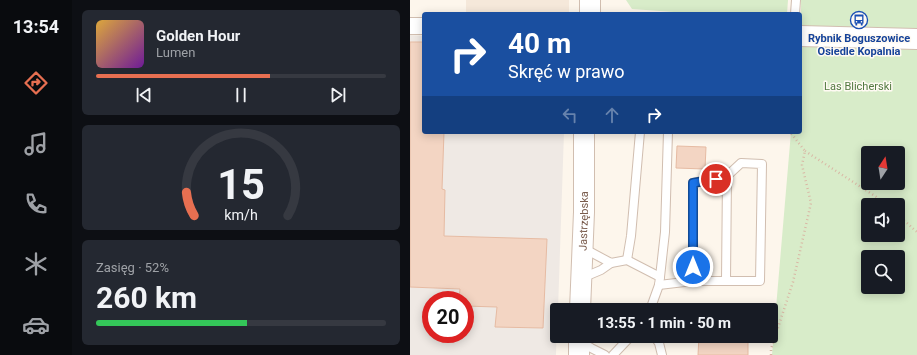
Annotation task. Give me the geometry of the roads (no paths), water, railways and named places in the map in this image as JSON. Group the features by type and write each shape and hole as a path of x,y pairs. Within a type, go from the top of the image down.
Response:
{"street":[{"path":"590,0 590,12"},
{"path":"410,26 422,26"},
{"path":"802,36 917,39"},
{"name":"Jastrzębska","path":"580,303 583,248 584,134"}],"lane":[{"path":"795,12 796,0"},
{"path":"627,260 631,236 640,134"},
{"path":"652,303 659,281 665,232 668,134"},
{"path":"581,278 601,270 611,263 627,260 659,281 693,281 726,281 760,281 762,164 741,164 727,176 693,183 693,281"},
{"path":"726,281 727,176"},
{"path":"583,248 611,263"},
{"path":"613,355 625,343"},
{"path":"658,343 662,355"},
{"path":"579,344 605,355"}],"place":[{"name":"Rybnik Boguszowice Osiedle Kopalnia","path":"859,20"}],"park label":[{"name":"Las Blicherski","path":"858,86"}]}
